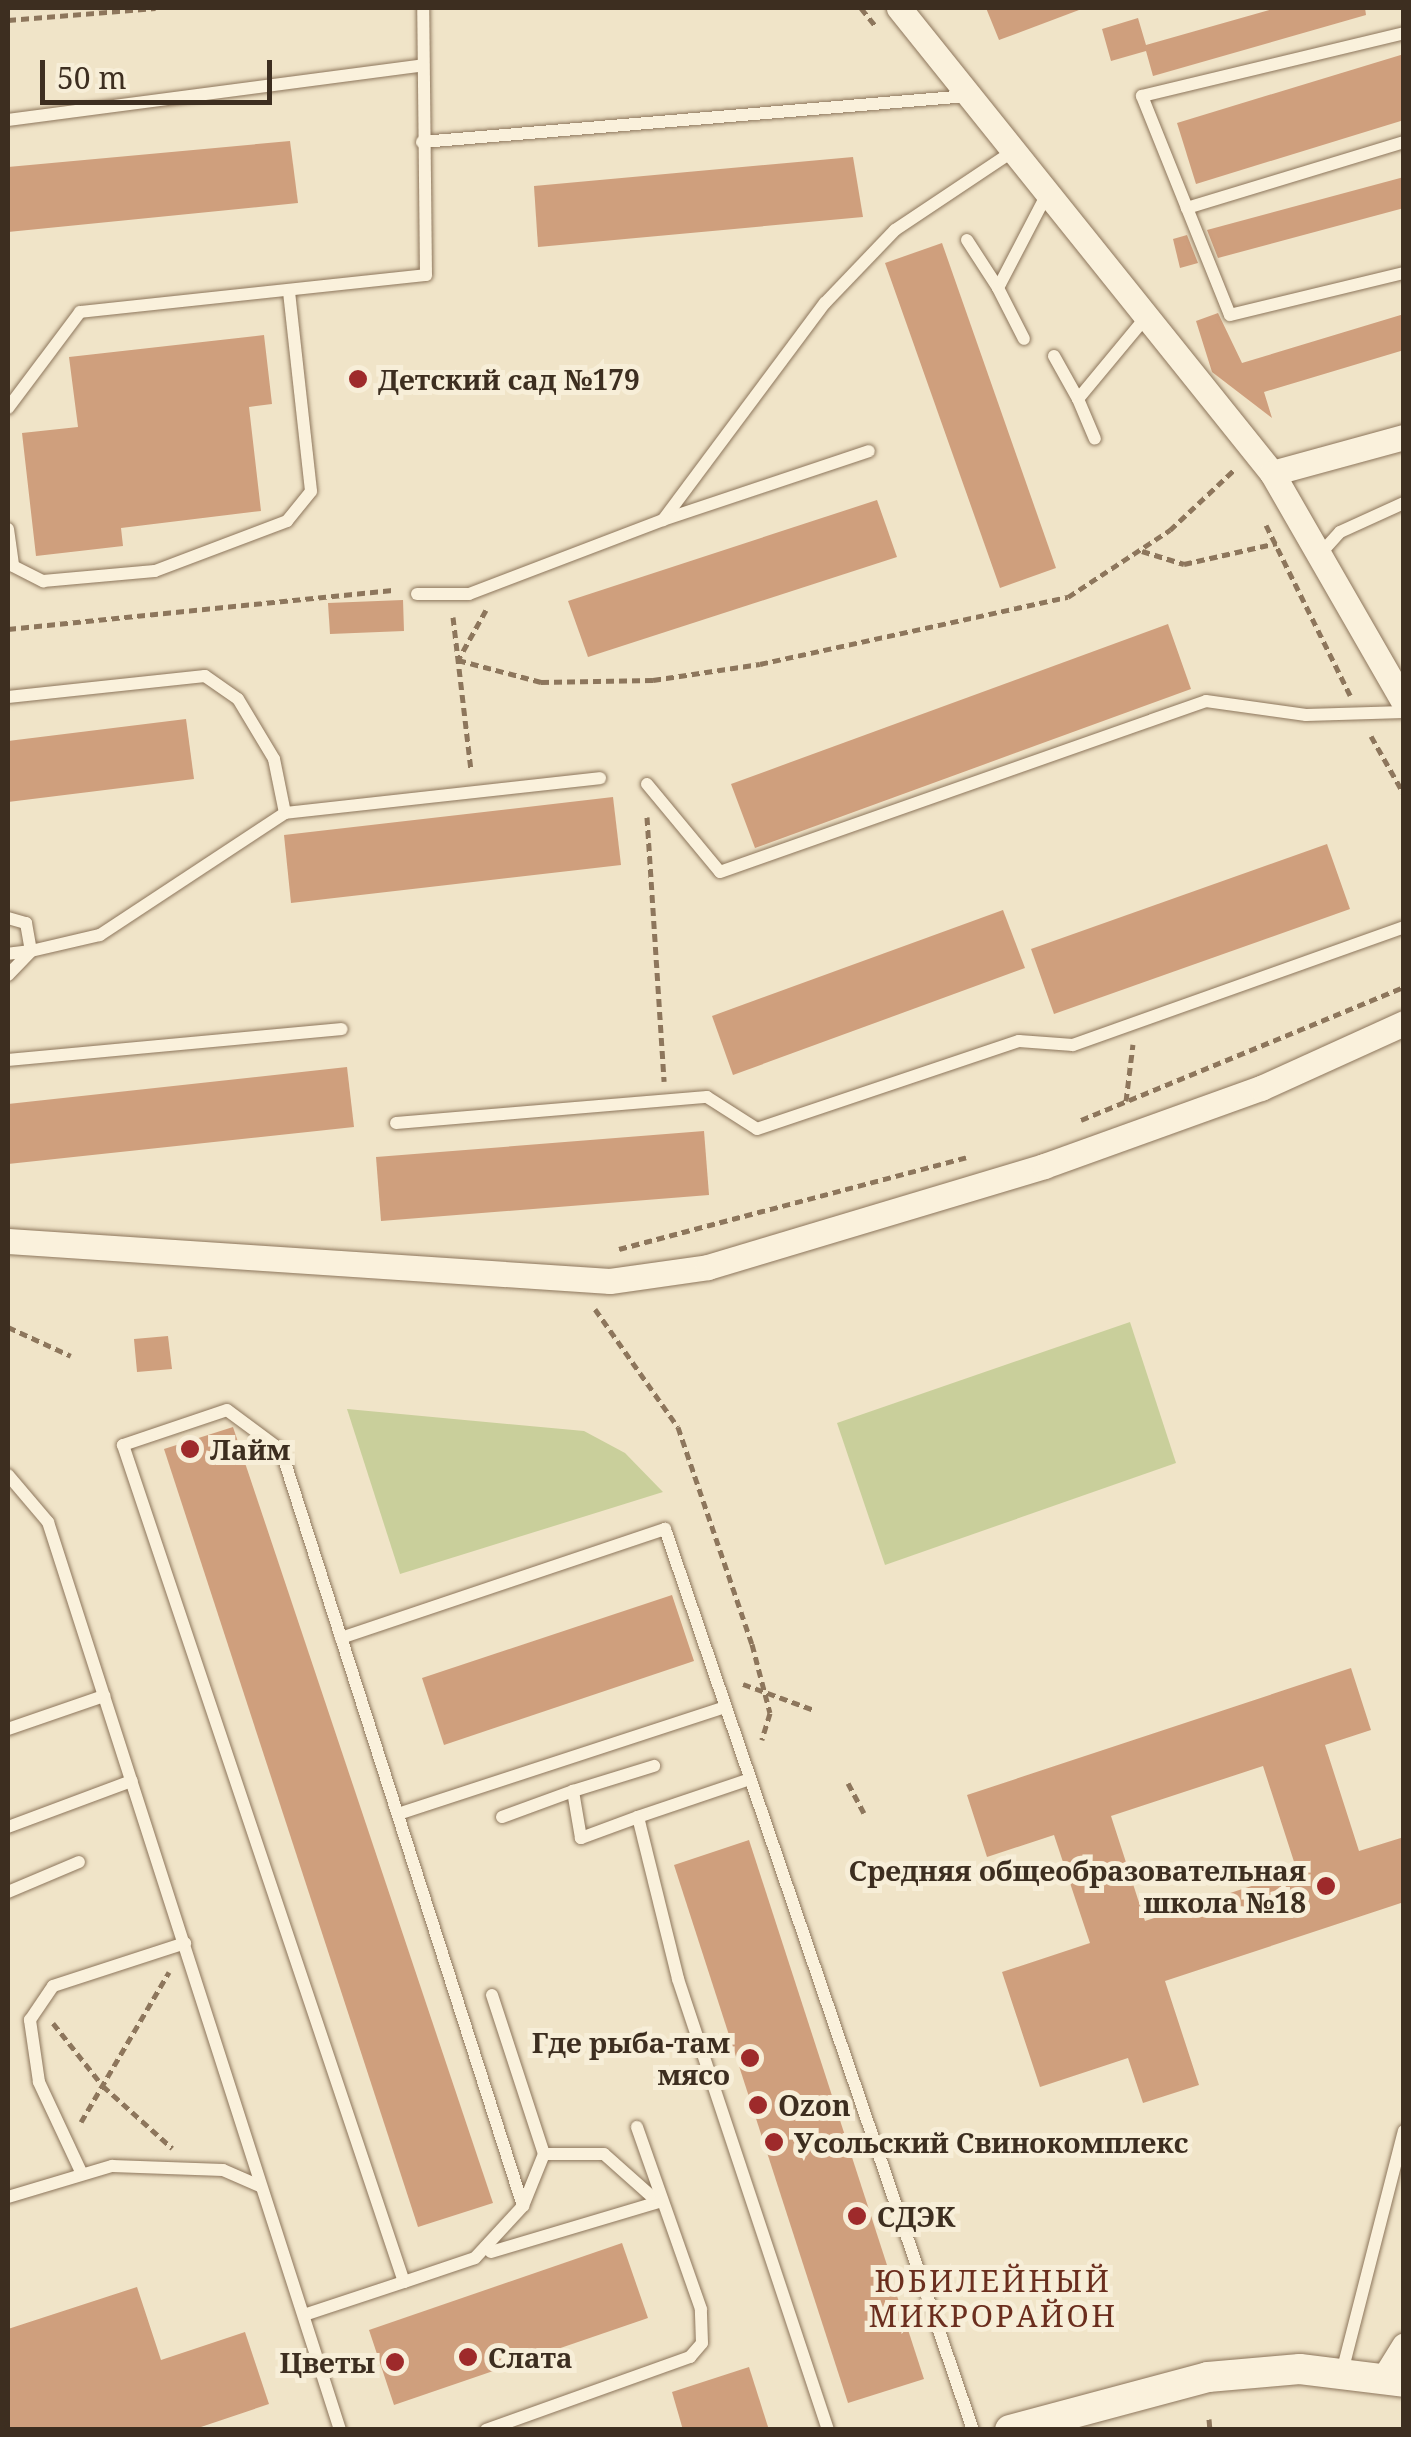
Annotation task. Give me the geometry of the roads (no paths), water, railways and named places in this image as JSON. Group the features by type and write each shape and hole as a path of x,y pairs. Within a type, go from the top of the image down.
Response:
{"street":[{"path":"899,8 1265,464 1314,542 1404,703"},
{"path":"1265,464 1404,437"},
{"path":"8,1241 583,1279 708,1266 1026,1172 1262,1088 1404,1023"},
{"path":"1010,2430 1208,2377 1342,2372 1394,2379 1404,2345"}],"lane":[{"path":"8,408 80,312 426,275 418,66 423,8"},
{"path":"1404,33 1142,96 1230,315 1404,272"},
{"path":"8,120 418,66"},
{"path":"422,142 971,95"},
{"path":"1187,208 1404,142"},
{"path":"663,520 836,291 895,230 1015,150"},
{"path":"998,288 1048,192"},
{"path":"967,240 1024,339"},
{"path":"8,529 13,566 43,581 155,571 287,520 310,491 289,291"},
{"path":"1078,399 1147,316"},
{"path":"1054,356 1096,439"},
{"path":"418,594 469,594 663,520 870,451"},
{"path":"1314,542 1404,504"},
{"path":"8,697 205,676 238,699 274,760 285,814"},
{"path":"647,784 720,872 1206,701 1358,713 1404,712"},
{"path":"8,954 100,935 285,814 600,778"},
{"path":"8,918 26,923 32,951"},
{"path":"396,1123 707,1097 757,1128 1018,1041 1073,1045 1404,926"},
{"path":"8,975 32,951"},
{"path":"8,1060 342,1030"},
{"path":"404,2282 123,1445 227,1410 281,1450 523,2206"},
{"path":"8,1474 48,1522 340,2430"},
{"path":"341,1638 665,1529 973,2430"},
{"path":"8,1729 104,1696"},
{"path":"398,1814 725,1707"},
{"path":"502,1816 654,1766"},
{"path":"573,1791 580,1838 750,1779"},
{"path":"8,1827 132,1782"},
{"path":"638,1817 667,1944 828,2430"},
{"path":"8,1892 79,1862"},
{"path":"82,2174 66,2148 39,2082 30,2020 53,1986 184,1943"},
{"path":"474,2258 523,2206 544,2154 492,1995"},
{"path":"486,2430 690,2356 702,2343 701,2309 659,2202 637,2127"},
{"path":"1342,2372 1404,2130"},
{"path":"544,2154 604,2154 659,2202"},
{"path":"8,2197 82,2174 184,2166 260,2186"},
{"path":"304,2315 659,2202"}],"place":[{"name":"Детский сад №179","path":"358,379"},
{"name":"Лайм","path":"190,1449"},
{"name":"Средняя общеобразовательная школа №18","path":"1326,1886"},
{"name":"Где рыба-там мясо","path":"750,2058"},
{"name":"Ozon","path":"758,2105"},
{"name":"Усольский Свинокомплекс","path":"774,2142"},
{"name":"СДЭК","path":"857,2216"},
{"name":"Слата","path":"468,2357"},
{"name":"Цветы","path":"395,2362"}],"district":[{"name":"ЮБИЛЕЙНЫЙ МИКРОРАЙОН","path":"993,2298"}]}
